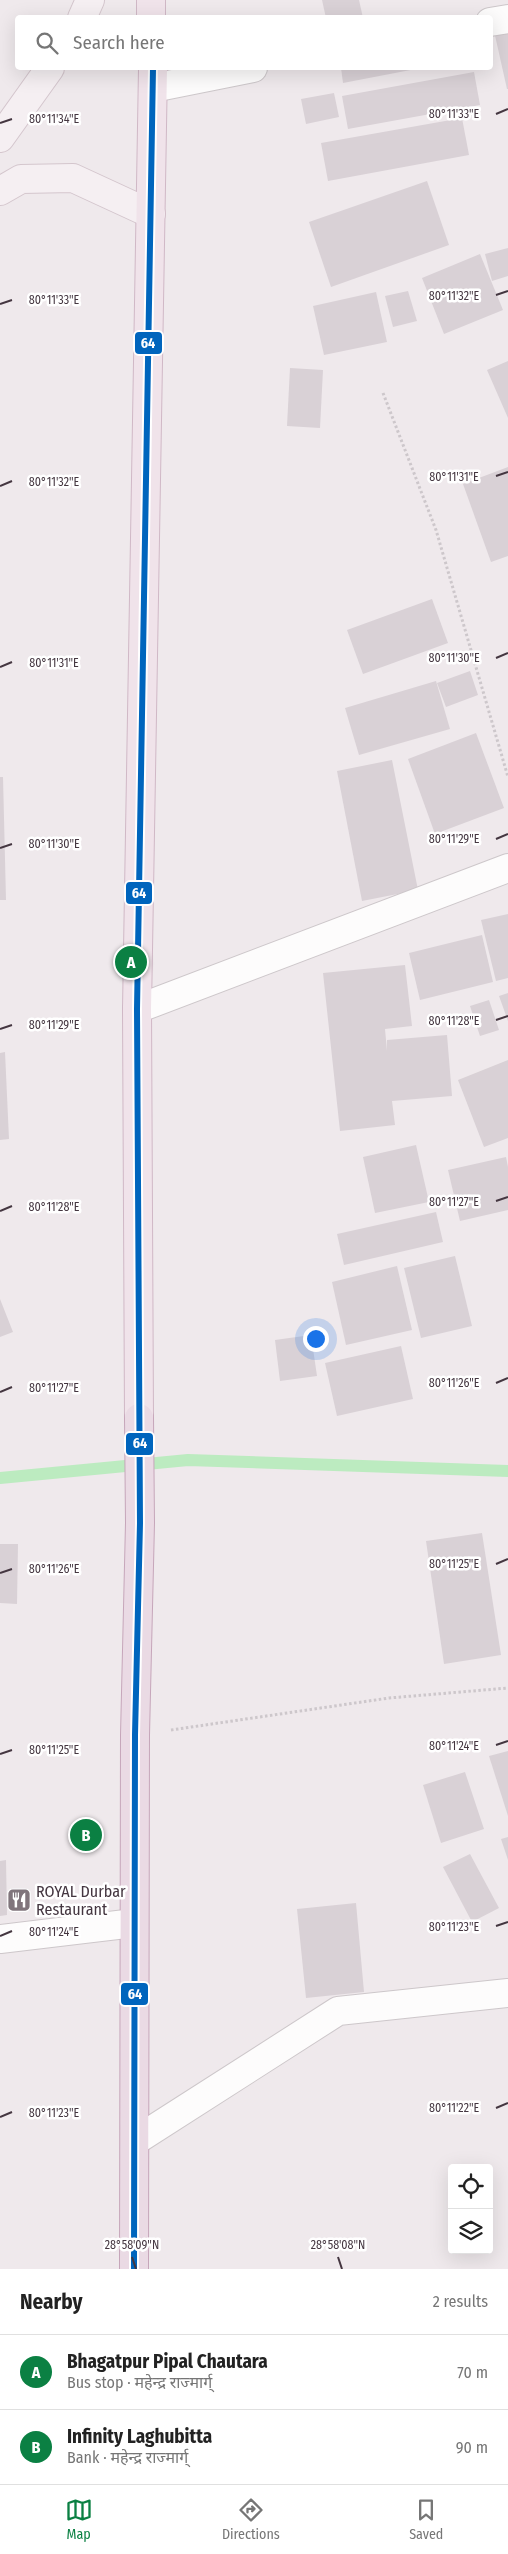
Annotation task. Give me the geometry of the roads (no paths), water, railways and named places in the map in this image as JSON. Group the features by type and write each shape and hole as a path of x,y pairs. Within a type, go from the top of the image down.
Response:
{"highway":[{"path":"134,2269 136,2141 135,1735 140,1523 139,1418"}],"main road":[{"path":"150,0 151,15"},
{"path":"139,1418 137,1009 153,78"}],"street":[{"path":"83,15 90,0"},
{"path":"493,22 508,19"},
{"path":"0,138 49,70"},
{"path":"153,78 233,70"},
{"path":"0,191 21,179 73,178 151,214"},
{"path":"137,1009 508,868"},
{"path":"0,1939 134,1923"},
{"path":"136,2141 338,2011 508,1993"}],"waterway":[{"path":"0,1478 188,1460 508,1471"}],"place":[{"name":"Bhagatpur Pipal Chautara","path":"131,962"},
{"name":"Infinity Laghubitta","path":"86,1835"},
{"name":"ROYAL Durbar Restaurant","path":"19,1900"}]}
